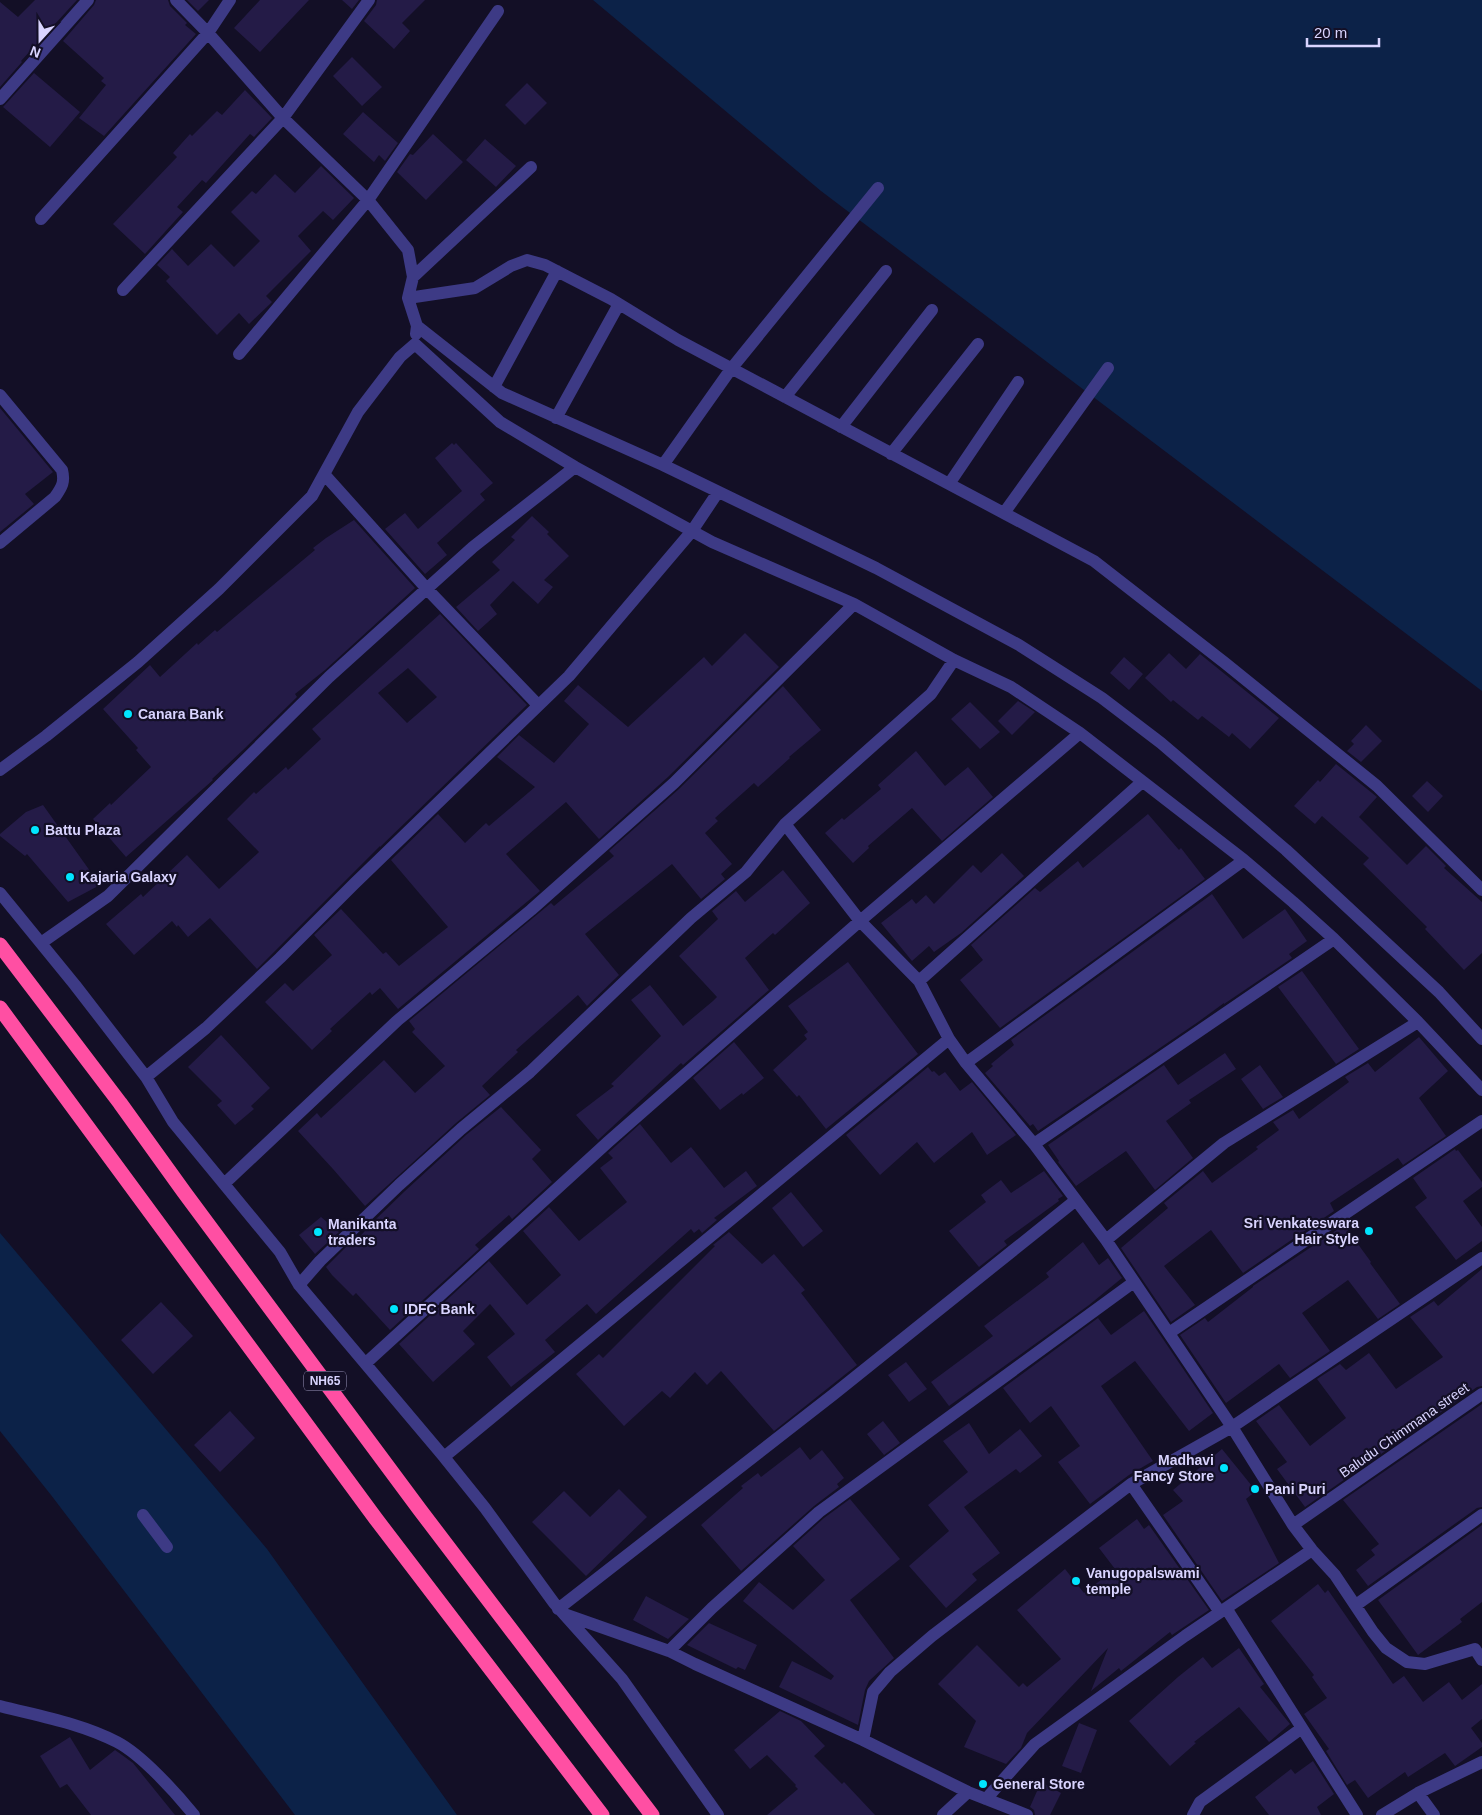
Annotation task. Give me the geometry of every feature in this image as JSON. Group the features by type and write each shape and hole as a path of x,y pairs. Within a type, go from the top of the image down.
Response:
{"highway":[{"name":"NH65","path":"0,945 120,1103 420,1510 652,1815"},
{"name":"NH65","path":"0,1008 376,1519 602,1815"}],"street":[{"path":"0,99 88,0"},
{"path":"0,770 46,736 138,662 219,589 312,496 358,412 400,357 415,344 417,326 408,298 413,277 408,250 368,200 283,118 208,33 176,0"},
{"path":"41,219 208,33 230,0"},
{"path":"124,290 283,118 369,0"},
{"path":"239,354 368,200 498,11"},
{"path":"413,277 530,167"},
{"path":"663,465 731,369 878,188"},
{"path":"408,298 475,288 511,266 527,260 557,271 619,304 678,340 731,369 1094,561 1377,786 1482,890"},
{"path":"494,387 557,271"},
{"path":"785,397 886,271"},
{"path":"556,418 619,304"},
{"path":"841,427 932,310"},
{"path":"417,326 502,393 663,465 876,568 1019,644 1102,698 1161,743 1286,850 1439,992 1482,1039"},
{"path":"415,344 500,422 575,467 712,542 854,604 954,660 1011,687 1080,733 1244,860 1334,939 1418,1022 1482,1090"},
{"path":"891,454 978,344"},
{"path":"1004,514 1108,368"},
{"path":"949,484 1018,382"},
{"path":"0,395 62,470 64,480 61,489 55,496 0,543"},
{"path":"41,943 108,896 329,677 472,547 575,467"},
{"path":"324,474 427,589 538,705"},
{"path":"146,1077 206,1028 280,958 568,676 692,531 718,492"},
{"path":"224,1184 398,1020 531,910 674,782 854,604"},
{"path":"299,1285 320,1261 399,1185 461,1129 530,1072 690,918 746,872 785,824 931,694 954,660"},
{"path":"366,1363 608,1142 860,921 1080,733"},
{"path":"920,981 1142,782"},
{"path":"785,824 860,921 920,981 949,1039 966,1063 1034,1144 1106,1240 1170,1332 1293,1524 1312,1550 1336,1574 1373,1632 1386,1648 1407,1662 1425,1664 1480,1651"},
{"path":"966,1063 1244,860"},
{"path":"0,893 146,1077 173,1122 280,1252 299,1285 485,1508 560,1611 622,1678 718,1815"},
{"path":"1034,1144 1334,939"},
{"path":"1106,1240 1224,1143 1418,1022"},
{"path":"444,1457 949,1039"},
{"path":"1170,1332 1482,1121"},
{"path":"560,1611 1076,1200"},
{"path":"863,1740 873,1692 890,1672 932,1636 1131,1484 1232,1428 1482,1258"},
{"path":"669,1651 712,1608 819,1512 1134,1282"},
{"name":"Baludu Chimmana street","path":"1293,1524 1482,1394"},
{"path":"1131,1484 1223,1610 1302,1728 1357,1815"},
{"path":"143,1515 167,1547"},
{"path":"1356,1605 1482,1515"},
{"path":"986,1799 1035,1744 1223,1610 1312,1550"},
{"path":"560,1611 669,1651 863,1740 968,1792 1027,1815"},
{"path":"0,1706 83,1727 118,1743 144,1763 178,1796 194,1815"},
{"path":"1193,1815 1200,1802 1302,1728"},
{"path":"1382,1815 1418,1793 1482,1762"},
{"path":"943,1815 968,1792"},
{"path":"1418,1793 1434,1815"}],"water":[{"path":"593,0 1482,0 1482,691 821,191"},
{"path":"0,1233 267,1549 457,1815 295,1815 0,1431"}],"building":[{"path":"35,0 77,0 21,61 0,87 0,2 18,17"},
{"path":"96,0 168,0 170,6 187,23 185,25 196,34 104,136 79,118 106,85 101,81 104,78 63,41 94,5"},
{"path":"187,0 209,0 198,11"},
{"path":"260,0 309,0 260,52 234,28"},
{"path":"342,0 359,0 352,9"},
{"path":"377,0 425,0 402,23 410,31 394,49 364,21 376,5"},
{"path":"352,57 382,87 362,106 333,76"},
{"path":"34,73 80,112 50,147 3,107"},
{"path":"527,83 547,103 525,125 505,105"},
{"path":"245,90 272,118 254,137 250,134 206,183 202,180 177,207 183,212 145,254 113,224 177,157 173,153 190,134 192,136 217,111 222,115"},
{"path":"363,112 398,143 385,161 379,155 374,162 343,134"},
{"path":"433,134 463,162 426,200 397,172 410,154 413,155"},
{"path":"485,139 516,166 496,187 466,160"},
{"path":"321,166 354,198 333,220 323,211 298,236 311,251 266,296 272,302 249,324 239,313 217,335 166,281 170,277 157,265 172,249 188,266 211,244 234,267 260,241 231,212 252,191 256,194 275,174 295,193"},
{"path":"0,408 53,472 25,494 34,504 0,532"},
{"path":"452,443 454,445 456,443 493,483 480,494 485,500 437,543 447,555 425,574 385,529 405,513 418,529 462,491 435,458"},
{"path":"532,516 549,532 547,534 569,556 544,580 553,587 538,604 513,581 490,605 497,614 478,631 456,607 500,570 492,562 515,540 511,537"},
{"path":"354,520 415,588 325,670 295,694 297,697 213,780 126,857 93,819 110,803 111,805 151,767 136,750 138,748 103,709 150,665 160,677 197,643 198,645 215,630 217,632 315,550 313,548"},
{"path":"440,614 527,705 380,846 257,969 210,918 188,937 172,921 134,955 106,924 141,894 143,897 187,855 219,889 259,852 227,819 254,792 256,794 286,767 288,770 321,739 312,729","holes":["408,668 437,697 407,723 378,693"]},
{"path":"745,633 779,667 668,777 599,839 566,802 506,854 540,891 398,1009 380,988 372,995 370,992 330,1029 332,1031 312,1050 265,1002 285,983 293,991 332,955 314,935 341,909 383,954 386,952 399,966 448,927 391,860 438,814 465,843 486,823 489,826 535,787 497,757 519,735 554,763 589,724 564,701 578,685 628,727 704,657 712,666"},
{"path":"1169,653 1186,669 1200,654 1279,718 1250,749 1232,733 1229,737 1202,716 1198,720 1173,700 1171,702 1145,678"},
{"path":"1124,657 1143,674 1129,690 1110,673"},
{"path":"783,686 821,730 758,787 754,783 715,818 718,821 705,833 732,864 721,874 725,879 701,899 672,864 585,934 619,975 587,1006 578,995 516,1050 518,1052 482,1086 490,1095 456,1123 365,1206 298,1131 317,1113 321,1118 384,1060 415,1093 445,1066 412,1032 415,1029 409,1021 551,903 554,906 614,856 609,851 679,789"},
{"path":"1018,701 1035,712 1012,735 998,721"},
{"path":"970,702 1000,732 980,749 951,719"},
{"path":"1366,725 1382,741 1361,762 1347,751 1354,744 1351,741"},
{"path":"916,751 945,786 968,767 993,797 942,841 912,808 868,846 869,848 853,863 825,833 842,818 844,820 881,789 878,785"},
{"path":"1336,764 1377,797 1359,817 1407,865 1426,846 1446,866 1444,868 1482,902 1482,953 1464,970 1425,929 1427,927 1363,864 1369,858 1322,816 1315,824 1294,806"},
{"path":"1427,781 1443,796 1428,812 1412,796"},
{"path":"43,805 100,885 68,902 27,854 25,856 0,836 26,812"},
{"path":"1148,814 1179,850 1181,848 1205,879 1000,1028 960,980 983,960 971,945 1035,888 1040,892 1078,861 1083,868"},
{"path":"1002,853 1024,876 961,933 934,952 929,946 912,961 881,923 912,899 916,904 926,895 934,904 973,865 981,873"},
{"path":"783,870 810,903 775,935 773,933 745,958 769,990 683,1065 681,1063 598,1140 576,1115 614,1086 611,1084 661,1036 631,1000 650,985 683,1026 713,1001 717,997 679,956 718,919 712,911 736,891 745,902"},
{"path":"1212,894 1243,939 1285,909 1307,941 1289,954 1292,958 1038,1131 1033,1124 1030,1126 985,1073 993,1066 991,1064 1014,1045 1011,1040"},
{"path":"848,962 918,1054 826,1129 799,1095 797,1097 773,1070 807,1039 804,1035 808,1032 788,1006"},
{"path":"1302,971 1359,1049 1336,1064 1278,987"},
{"path":"221,1035 270,1088 251,1106 254,1109 235,1125 217,1105 222,1101 188,1067"},
{"path":"1419,1037 1448,1071 1419,1098 1446,1136 1403,1165 1398,1158 1330,1203 1334,1211 1243,1273 1211,1230 1164,1266 1195,1305 1171,1322 1121,1248 1168,1208 1164,1203 1203,1171 1212,1183 1258,1149 1256,1147 1279,1130 1273,1122 1293,1110 1299,1119 1349,1082 1345,1077 1368,1063 1375,1072"},
{"path":"734,1042 764,1078 720,1110 693,1078"},
{"path":"1225,1053 1236,1069 1189,1100 1191,1103 1166,1121 1193,1158 1155,1190 1126,1151 1076,1186 1048,1145 1164,1065 1178,1085"},
{"path":"1260,1065 1283,1097 1263,1109 1241,1079"},
{"path":"928,1067 939,1076 945,1072 960,1091 972,1082 1016,1135 987,1155 972,1132 934,1163 917,1142 880,1175 846,1135"},
{"path":"501,1107 541,1150 532,1159 552,1182 512,1219 509,1215 475,1245 479,1249 390,1330 356,1293 353,1296 326,1267 351,1242 353,1244 405,1191 466,1135"},
{"path":"640,1124 671,1163 691,1147 724,1188 746,1171 757,1186 714,1218 717,1220 702,1233 699,1229 694,1233 691,1229 596,1314 587,1304 545,1340 555,1352 511,1387 487,1357 515,1334 490,1304 463,1331 475,1344 433,1382 399,1344 489,1261 527,1305 561,1275 523,1231 549,1207 579,1241 627,1202 600,1168 613,1158 608,1153"},
{"path":"1455,1149 1456,1151 1458,1150 1482,1182 1482,1187 1463,1201 1482,1227 1482,1241 1456,1260 1415,1207 1427,1198 1413,1178"},
{"path":"1044,1171 1063,1196 1058,1199 1059,1201 1004,1241 1007,1245 979,1267 949,1231 986,1202 981,1195 1001,1180 1011,1193"},
{"path":"791,1192 823,1231 803,1247 772,1208"},
{"name":"Manikanta traders","path":"321,1217 339,1232 315,1254 299,1235"},
{"path":"1344,1225 1400,1304 1378,1319 1348,1280 1302,1313 1330,1351 1290,1378 1279,1364 1226,1403 1180,1335 1205,1318 1208,1322 1253,1286"},
{"path":"729,1232 762,1264 774,1254 805,1290 801,1293 857,1365 774,1431 721,1371 707,1385 695,1372 670,1398 662,1391 624,1426 576,1374 599,1354 603,1358 715,1246 713,1245"},
{"path":"1083,1242 1099,1265 1108,1258 1122,1278 1089,1305 949,1406 931,1382 993,1336 984,1326 1049,1277 1046,1273"},
{"path":"1482,1269 1482,1386 1477,1387 1305,1507 1277,1469 1287,1462 1256,1421 1279,1405 1310,1446 1346,1418 1317,1379 1340,1364 1346,1370 1369,1353 1396,1389 1443,1357 1410,1317 1434,1301 1438,1306"},
{"path":"161,1302 193,1336 153,1374 121,1340"},
{"path":"1144,1311 1213,1413 1189,1431 1135,1361 1101,1386 1153,1461 1129,1475 1090,1504 1058,1462 1080,1446 1051,1406 1030,1423 1003,1388 1098,1318 1111,1335"},
{"path":"906,1362 927,1389 909,1402 888,1375"},
{"path":"1482,1404 1482,1507 1477,1508 1368,1586 1356,1570 1375,1555 1371,1550 1379,1544 1343,1500"},
{"path":"230,1411 255,1438 220,1472 194,1445"},
{"path":"883,1421 900,1443 884,1455 867,1434"},
{"path":"969,1423 989,1454 1020,1429 1042,1456 1020,1473 1016,1469 964,1507 1000,1553 972,1574 977,1580 946,1608 909,1566 949,1531 928,1505 968,1472 943,1441"},
{"path":"800,1447 810,1460 822,1450 844,1478 837,1484 839,1487 814,1506 741,1571 701,1525 743,1488 741,1486 758,1473 761,1477"},
{"path":"1222,1449 1256,1491 1246,1499 1279,1563 1222,1601 1163,1515 1183,1501 1173,1490"},
{"path":"619,1489 647,1517 586,1576 532,1522 564,1491 590,1517"},
{"path":"850,1499 900,1559 850,1600 894,1658 869,1681 865,1690 858,1725 779,1687 792,1661 831,1680 834,1676 743,1601 759,1582 793,1610 825,1580 793,1546 824,1518"},
{"path":"1137,1519 1144,1529 1149,1525 1209,1610 1172,1635 1170,1632 1121,1671 1119,1668 1091,1691 1108,1648 1027,1733 1021,1748 1006,1764 964,1747 976,1721 938,1684 977,1645 1019,1687 1023,1683 1027,1687 1061,1659 1017,1610 1065,1569 1084,1593 1115,1569 1099,1548"},
{"path":"1482,1525 1482,1602 1460,1619 1462,1622 1418,1655 1378,1600"},
{"path":"1318,1584 1325,1593 1328,1590 1393,1684 1404,1676 1423,1702 1449,1682 1462,1700 1482,1684 1482,1719 1471,1728 1482,1743 1482,1747 1455,1766 1445,1753 1408,1777 1405,1772 1368,1798 1355,1780 1347,1785 1326,1751 1329,1749 1304,1714 1327,1698 1312,1677 1314,1675 1271,1621"},
{"path":"646,1596 689,1619 668,1639 633,1620"},
{"path":"709,1623 757,1645 745,1670 738,1667 736,1669 687,1645"},
{"path":"1239,1648 1264,1684 1260,1687 1290,1724 1269,1742 1239,1707 1194,1742 1196,1743 1170,1766 1129,1721 1203,1657 1212,1668"},
{"path":"780,1711 801,1721 825,1746 814,1756 842,1784 844,1782 875,1815 767,1815 798,1789 796,1785 767,1755 750,1769 734,1750"},
{"path":"1079,1723 1097,1730 1081,1773 1062,1766"},
{"path":"70,1737 90,1770 115,1750 133,1763 175,1815 91,1815 67,1784 60,1788 40,1756"},
{"path":"1313,1761 1334,1794 1317,1807 1321,1815 1269,1815 1255,1797 1291,1769 1295,1774"},
{"path":"1041,1782 1061,1793 1050,1815 1035,1815 1034,1810 1030,1807"}],"place":[{"name":"Canara Bank","path":"128,714"},
{"name":"Battu Plaza","path":"35,830"},
{"name":"Kajaria Galaxy","path":"70,877"},
{"name":"Sri Venkateswara Hair Style","path":"1369,1231"},
{"name":"Manikanta traders","path":"318,1232"},
{"name":"IDFC Bank","path":"394,1309"},
{"name":"Madhavi Fancy Store","path":"1224,1468"},
{"name":"Pani Puri","path":"1255,1489"},
{"name":"Vanugopalswami temple","path":"1076,1581"},
{"name":"General Store","path":"983,1784"}]}
